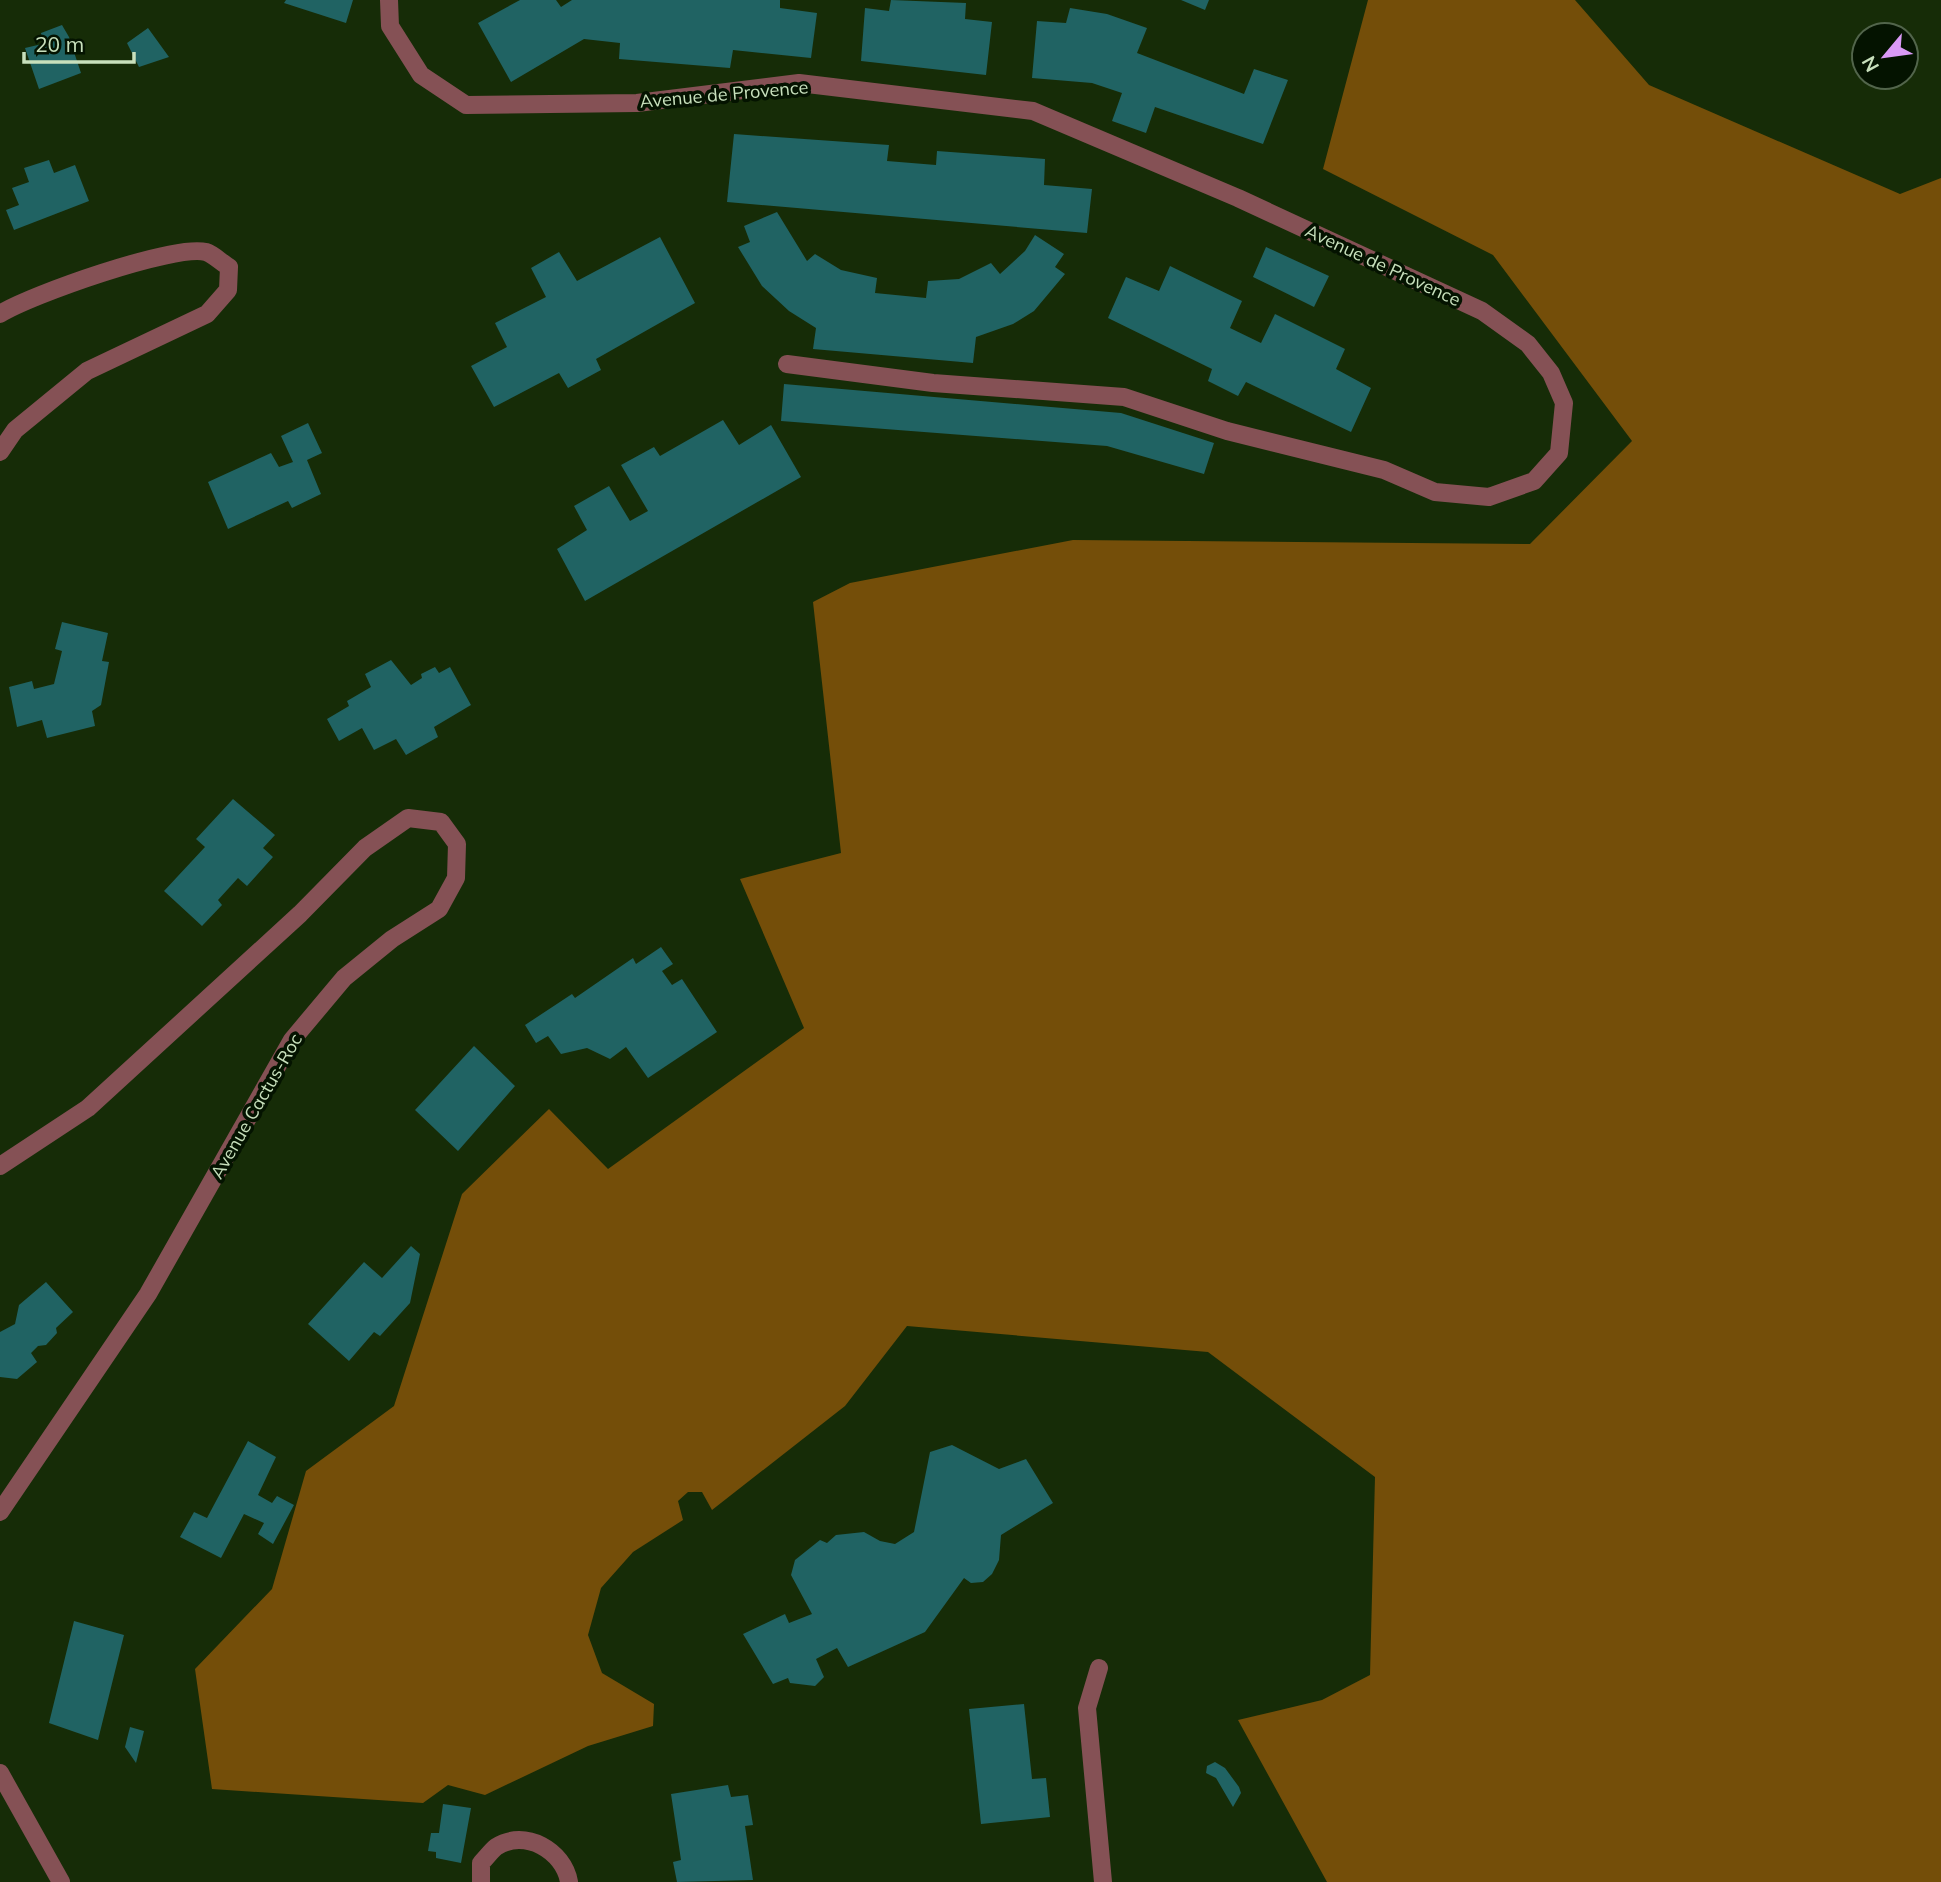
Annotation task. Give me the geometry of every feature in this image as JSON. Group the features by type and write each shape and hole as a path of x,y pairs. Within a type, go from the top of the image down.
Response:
{"street":[{"name":"Avenue de Provence","path":"389,0 390,26 421,75 466,105 637,103 799,83 1033,111 1238,198 1482,311 1528,344 1551,373 1564,403 1559,453 1534,481 1489,497 1435,492 1384,470 1227,431 1124,397 933,383 787,364"},
{"path":"0,314 76,283 172,253 207,252 229,267 228,290 207,314 87,371 15,430 0,452"},
{"name":"Avenue Cactus-Roc","path":"0,1166 88,1108 300,914 365,848 408,818 441,822 457,844 456,878 439,909 392,939 344,978 292,1040 148,1294 0,1512"},
{"path":"1099,1668 1087,1708 1103,1882"},
{"path":"0,1773 61,1882"},
{"path":"481,1882 481,1863 498,1846 521,1839 549,1848 568,1873 569,1882"}],"shaded area":[{"path":"1368,0 1575,0 1649,85 1900,194 1941,178 1941,1882 1327,1882 1238,1720 1322,1700 1370,1675 1375,1477 1208,1352 907,1326 845,1406 712,1510 702,1492 688,1492 678,1501 683,1520 633,1552 601,1588 588,1635 602,1673 654,1704 653,1726 588,1746 485,1795 448,1785 423,1803 212,1789 195,1669 272,1589 306,1471 394,1406 462,1194 549,1109 608,1169 804,1028 740,879 841,853 813,602 850,583 1073,540 1530,544 1632,441 1493,255 1323,169"}],"building":[{"path":"286,0 353,0 346,23 284,3"},
{"path":"520,0 556,0 561,7 572,0 780,0 780,8 817,13 811,58 733,50 730,68 619,59 620,43 584,39 511,82 478,23"},
{"path":"891,0 966,3 965,19 992,22 986,75 861,61 865,8 889,11"},
{"path":"1181,0 1209,0 1205,10"},
{"path":"1070,8 1107,14 1147,28 1137,53 1244,94 1254,69 1288,80 1263,144 1155,107 1146,133 1112,121 1122,93 1092,83 1032,78 1037,21 1066,23"},
{"path":"62,25 81,73 39,89 25,48 42,44 41,33"},
{"path":"148,28 169,57 139,67 127,43"},
{"path":"734,134 889,145 887,161 936,165 937,151 1045,159 1044,185 1092,189 1087,233 727,202"},
{"path":"49,160 54,173 75,165 89,201 14,230 6,210 19,205 12,188 29,182 24,168"},
{"path":"777,212 807,261 815,254 841,270 877,278 875,293 926,298 928,281 959,279 991,263 1000,274 1025,251 1035,235 1064,254 1055,267 1065,274 1034,311 1013,324 976,337 973,363 813,349 816,328 789,311 762,286 738,247 750,242 744,226"},
{"path":"660,237 695,303 596,359 601,370 568,388 559,373 494,407 471,366 507,347 495,323 546,297 531,268 559,252 577,281"},
{"path":"1266,247 1329,276 1314,307 1253,277"},
{"path":"1170,266 1242,301 1230,328 1261,343 1275,314 1345,349 1336,369 1371,388 1351,432 1246,382 1238,396 1208,381 1212,369 1108,318 1126,277 1159,291"},
{"path":"784,384 1121,413 1214,443 1204,474 1107,446 781,421"},
{"path":"723,420 739,445 771,425 801,477 585,601 557,549 587,530 574,506 609,486 630,521 648,511 621,465 654,447 660,456"},
{"path":"308,423 322,453 307,460 321,494 292,508 288,501 228,529 208,482 271,453 279,467 293,462 281,436"},
{"path":"62,622 108,633 102,661 109,662 101,705 92,711 95,726 47,738 42,720 17,727 9,687 32,681 34,689 54,684 62,651 55,649"},
{"path":"391,660 411,685 422,678 421,674 435,667 439,673 450,667 471,705 434,727 438,737 406,755 396,739 374,750 362,728 339,741 327,719 349,706 347,701 371,687 365,674"},
{"path":"233,799 275,835 263,848 273,857 247,886 238,878 218,900 222,905 202,926 164,891 205,847 196,839"},
{"path":"661,947 673,964 662,971 672,985 682,979 717,1032 648,1078 626,1047 610,1059 587,1048 561,1054 548,1036 536,1043 525,1025 572,994 575,998 633,958 636,964"},
{"path":"474,1046 515,1086 458,1151 415,1110"},
{"path":"411,1246 420,1254 410,1303 380,1336 374,1332 349,1361 308,1324 364,1262 382,1278"},
{"path":"46,1282 73,1312 56,1328 57,1333 46,1345 38,1346 31,1353 37,1362 17,1379 0,1377 0,1332 15,1324 19,1305"},
{"path":"248,1441 276,1457 258,1495 272,1503 277,1496 294,1505 273,1544 258,1534 264,1523 244,1514 221,1558 180,1537 194,1512 207,1518"},
{"path":"952,1445 999,1469 1026,1459 1053,1503 1001,1535 999,1560 992,1574 983,1582 971,1583 964,1578 925,1632 848,1667 837,1648 816,1659 824,1677 815,1686 790,1683 788,1678 773,1684 743,1634 785,1614 789,1623 812,1614 791,1575 795,1560 820,1540 827,1543 836,1535 864,1532 880,1541 895,1544 914,1532 930,1452"},
{"path":"74,1621 124,1635 98,1740 49,1723"},
{"path":"1024,1704 1032,1779 1046,1778 1050,1817 981,1824 969,1709"},
{"path":"130,1727 144,1731 136,1763 125,1747"},
{"path":"1215,1762 1225,1768 1239,1787 1241,1793 1233,1807 1216,1778 1206,1773 1207,1766"},
{"path":"728,1785 731,1797 748,1795 753,1825 745,1826 753,1880 677,1882 673,1862 681,1860 671,1794"},
{"path":"443,1804 471,1808 461,1863 436,1858 436,1852 428,1851 431,1833 439,1833"}]}
